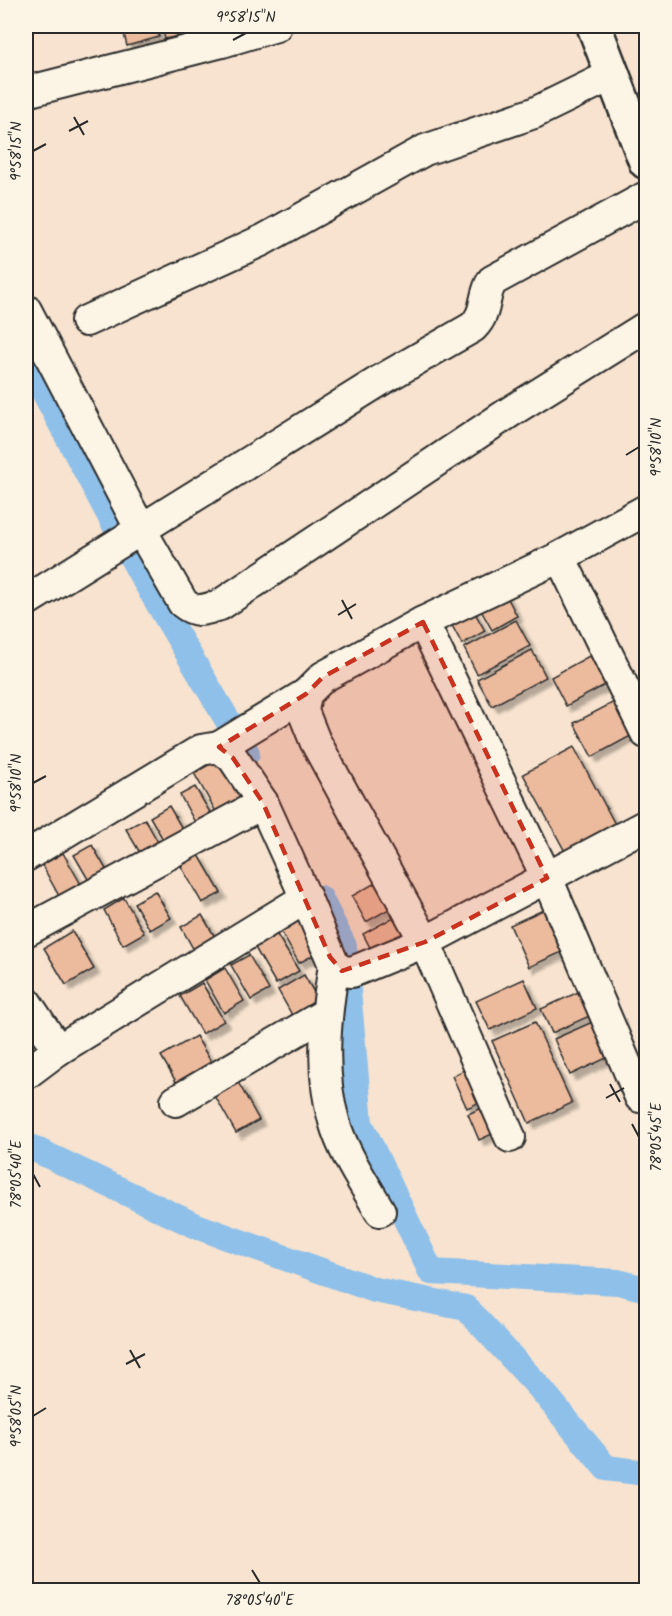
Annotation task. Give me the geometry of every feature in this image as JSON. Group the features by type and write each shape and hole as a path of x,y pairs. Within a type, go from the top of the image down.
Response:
{"main road":[{"path":"594,26 646,162"}],"street":[{"path":"26,92 218,34 276,26"},
{"path":"86,321 263,240 425,150 534,113 614,74"},
{"path":"26,601 381,380 473,327 482,318 486,292 492,280 646,197"},
{"path":"26,310 140,530 183,603 192,609 203,610 220,605 513,410 646,327"},
{"path":"26,856 184,759 201,750 219,747 306,694 323,677 423,622 560,557 646,510"},
{"path":"560,557 646,734"},
{"path":"423,622 547,879 640,1097"},
{"path":"306,694 303,711 315,741 425,942 510,1137"},
{"path":"219,747 233,758 263,803 306,898 343,969 327,1013 328,1096 342,1144 380,1211"},
{"path":"26,931 263,803"},
{"path":"343,969 425,942 646,825"},
{"path":"26,1074 58,1050 306,898"},
{"path":"26,1002 58,1050"},
{"path":"176,1101 327,1013"}],"highlighted area":[{"path":"423,622 547,878 425,942 342,971 330,957 263,803 233,758 219,747 306,694 323,677"}],"building":[{"path":"122,26 156,26 159,37 127,46"},
{"path":"162,26 198,26 200,31 165,39"},
{"path":"504,591 517,616 492,630 478,605"},
{"path":"470,604 485,631 462,644 447,616"},
{"path":"516,620 530,646 477,674 464,648"},
{"path":"532,650 546,677 492,706 477,679"},
{"path":"600,650 616,679 566,706 551,677"},
{"path":"620,699 638,732 592,757 574,723"},
{"path":"574,747 618,830 568,857 523,774"},
{"path":"221,758 246,801 219,817 194,773"},
{"path":"195,787 217,824 201,833 180,795"},
{"path":"169,806 187,837 168,848 150,817"},
{"path":"145,819 164,853 146,863 126,829"},
{"path":"92,845 110,876 92,886 74,855"},
{"path":"63,853 86,893 64,905 42,865"},
{"path":"199,855 221,893 202,903 181,866"},
{"path":"384,878 398,904 366,922 352,896"},
{"path":"155,891 171,918 150,930 134,903"},
{"path":"124,898 144,933 123,945 104,910"},
{"path":"554,905 573,947 529,967 510,925"},
{"path":"403,912 415,936 375,957 363,934"},
{"path":"202,915 221,947 199,959 181,927"},
{"path":"302,917 321,951 299,963 280,930"},
{"path":"72,931 94,969 66,985 44,948"},
{"path":"276,933 299,971 276,984 254,946"},
{"path":"249,955 269,990 251,1000 231,965"},
{"path":"225,968 244,1001 224,1013 205,980"},
{"path":"304,975 322,1006 296,1022 278,990"},
{"path":"524,979 537,1008 490,1030 476,1001"},
{"path":"202,983 224,1021 202,1034 180,996"},
{"path":"585,989 596,1013 552,1033 541,1009"},
{"path":"597,1020 613,1055 570,1075 554,1039"},
{"path":"535,1022 572,1103 529,1123 492,1041"},
{"path":"196,1036 217,1072 182,1092 161,1056"},
{"path":"474,1065 489,1098 467,1108 452,1076"},
{"path":"238,1082 259,1120 236,1133 215,1096"},
{"path":"491,1104 503,1129 479,1140 468,1114"}],"waterway":[{"path":"26,358 138,569 247,753"},
{"path":"320,898 344,946 360,1123 431,1272 618,1282 646,1289"},
{"path":"26,1145 196,1226 375,1290 466,1308 539,1387 606,1468 646,1473"}]}
